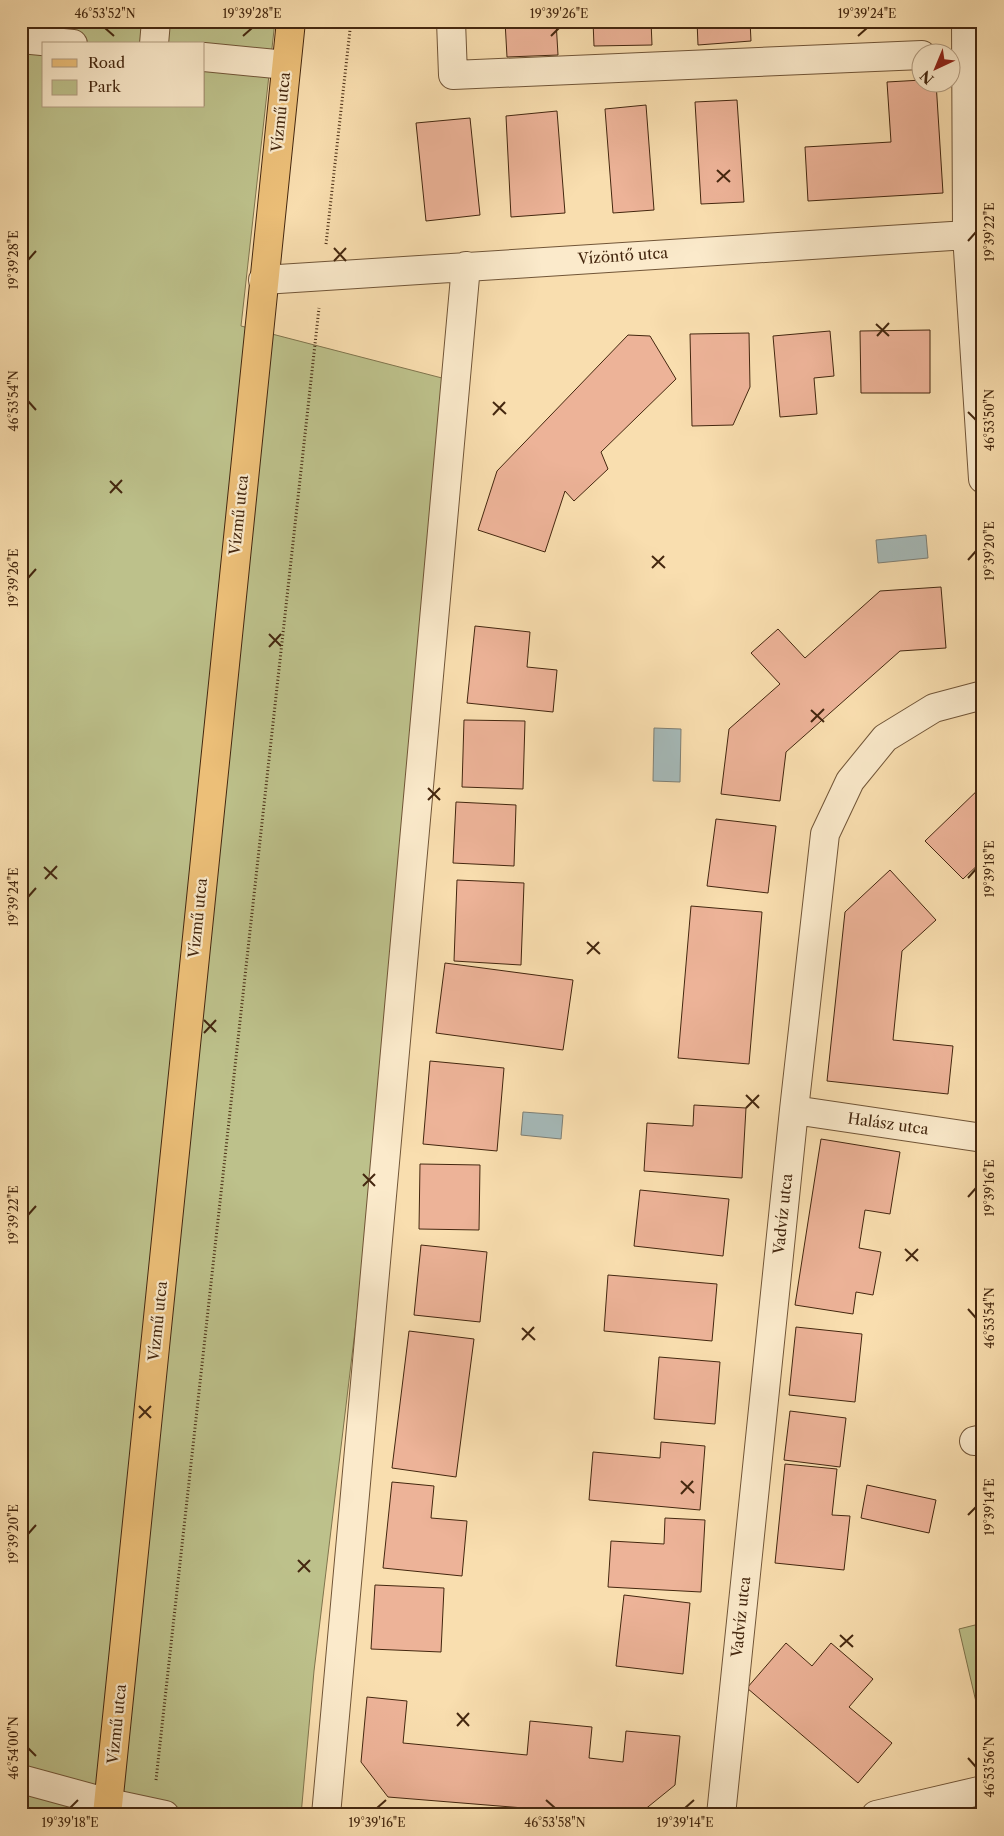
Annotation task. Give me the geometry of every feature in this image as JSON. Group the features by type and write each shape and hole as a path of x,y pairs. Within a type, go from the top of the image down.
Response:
{"main road":[{"name":"Vízmű utca","path":"108,1809 291,21"}],"street":[{"path":"154,42 156,21"},
{"path":"451,21 453,75 912,55"},
{"path":"962,43 966,21"},
{"path":"21,39 52,42"},
{"path":"205,57 286,65"},
{"path":"962,78 975,234 983,479"},
{"name":"Vízöntő utca","path":"263,280 975,234"},
{"path":"326,1815 466,266"},
{"name":"Vadvíz utca","path":"721,1815 794,1110 825,834 850,781 885,738 934,708 983,695"},
{"name":"Halász utca","path":"794,1110 983,1138"},
{"path":"21,1779 108,1809 159,1814"},
{"path":"876,1815 983,1790"}],"path":[{"path":"159,1814 322,276 351,21"}],"green space":[{"path":"21,21 275,21 241,326 469,385 314,1671 301,1815 21,1815"},
{"path":"983,1623 983,1732 959,1629"}],"shaded area":[{"path":"926,535 928,558 878,563 876,540"},
{"path":"654,728 681,729 680,782 653,781"},
{"path":"523,1112 563,1115 561,1139 521,1135"}],"building":[{"path":"505,21 556,21 558,55 507,57"},
{"path":"593,21 651,21 652,45 594,46"},
{"path":"697,21 750,21 751,41 698,45"},
{"path":"912,81 912,92 937,92 943,193 808,201 805,147 891,142 887,82"},
{"path":"737,100 744,202 701,204 695,102"},
{"path":"646,105 654,210 613,213 605,109"},
{"path":"557,111 565,213 511,217 506,116"},
{"path":"470,118 480,215 426,221 416,123"},
{"path":"930,330 930,393 861,393 860,331"},
{"path":"830,331 834,376 814,378 817,414 780,417 773,336"},
{"path":"749,333 750,387 733,425 692,426 690,334"},
{"path":"628,335 650,336 676,379 601,452 608,469 574,501 565,491 545,552 478,530 497,471"},
{"path":"941,587 946,648 900,651 786,752 780,801 721,794 729,729 780,684 751,653 778,629 805,658 880,591"},
{"path":"475,626 530,632 527,667 557,670 553,712 467,703"},
{"path":"464,720 525,721 523,789 462,787"},
{"path":"983,785 983,860 963,879 925,841"},
{"path":"456,802 516,805 514,866 453,863"},
{"path":"716,819 776,826 768,893 707,886"},
{"path":"890,870 936,920 902,951 893,1040 953,1046 948,1094 827,1081 845,912"},
{"path":"457,880 524,883 521,965 454,961"},
{"path":"691,906 762,912 749,1064 678,1058"},
{"path":"445,963 573,980 563,1050 436,1033"},
{"path":"430,1061 504,1068 497,1151 423,1144"},
{"path":"694,1105 746,1108 742,1178 644,1171 647,1123 693,1126"},
{"path":"821,1139 900,1152 890,1214 865,1210 859,1248 881,1252 873,1295 856,1292 853,1314 795,1305"},
{"path":"420,1164 480,1165 479,1230 419,1229"},
{"path":"640,1190 729,1199 723,1256 634,1246"},
{"path":"421,1245 487,1252 480,1322 414,1315"},
{"path":"608,1275 717,1284 712,1341 604,1331"},
{"path":"796,1327 862,1334 855,1402 789,1395"},
{"path":"409,1331 474,1339 456,1477 392,1468"},
{"path":"659,1357 720,1362 715,1424 654,1419"},
{"path":"790,1411 846,1418 840,1467 784,1460"},
{"path":"661,1442 705,1446 700,1510 589,1500 593,1452 660,1458"},
{"path":"785,1464 837,1469 832,1515 850,1516 844,1570 775,1563"},
{"path":"392,1482 434,1486 431,1518 467,1521 462,1576 383,1568"},
{"path":"867,1485 936,1500 929,1533 861,1518"},
{"path":"665,1518 705,1520 701,1592 608,1587 611,1541 664,1544"},
{"path":"375,1585 444,1588 441,1652 371,1649"},
{"path":"624,1595 690,1603 683,1674 616,1666"},
{"path":"786,1643 812,1666 831,1643 873,1679 849,1707 892,1743 858,1783 747,1688"},
{"path":"367,1697 407,1701 403,1743 527,1755 530,1721 592,1727 589,1758 623,1762 626,1731 680,1736 675,1785 638,1815 610,1815 388,1797 361,1762"}]}
